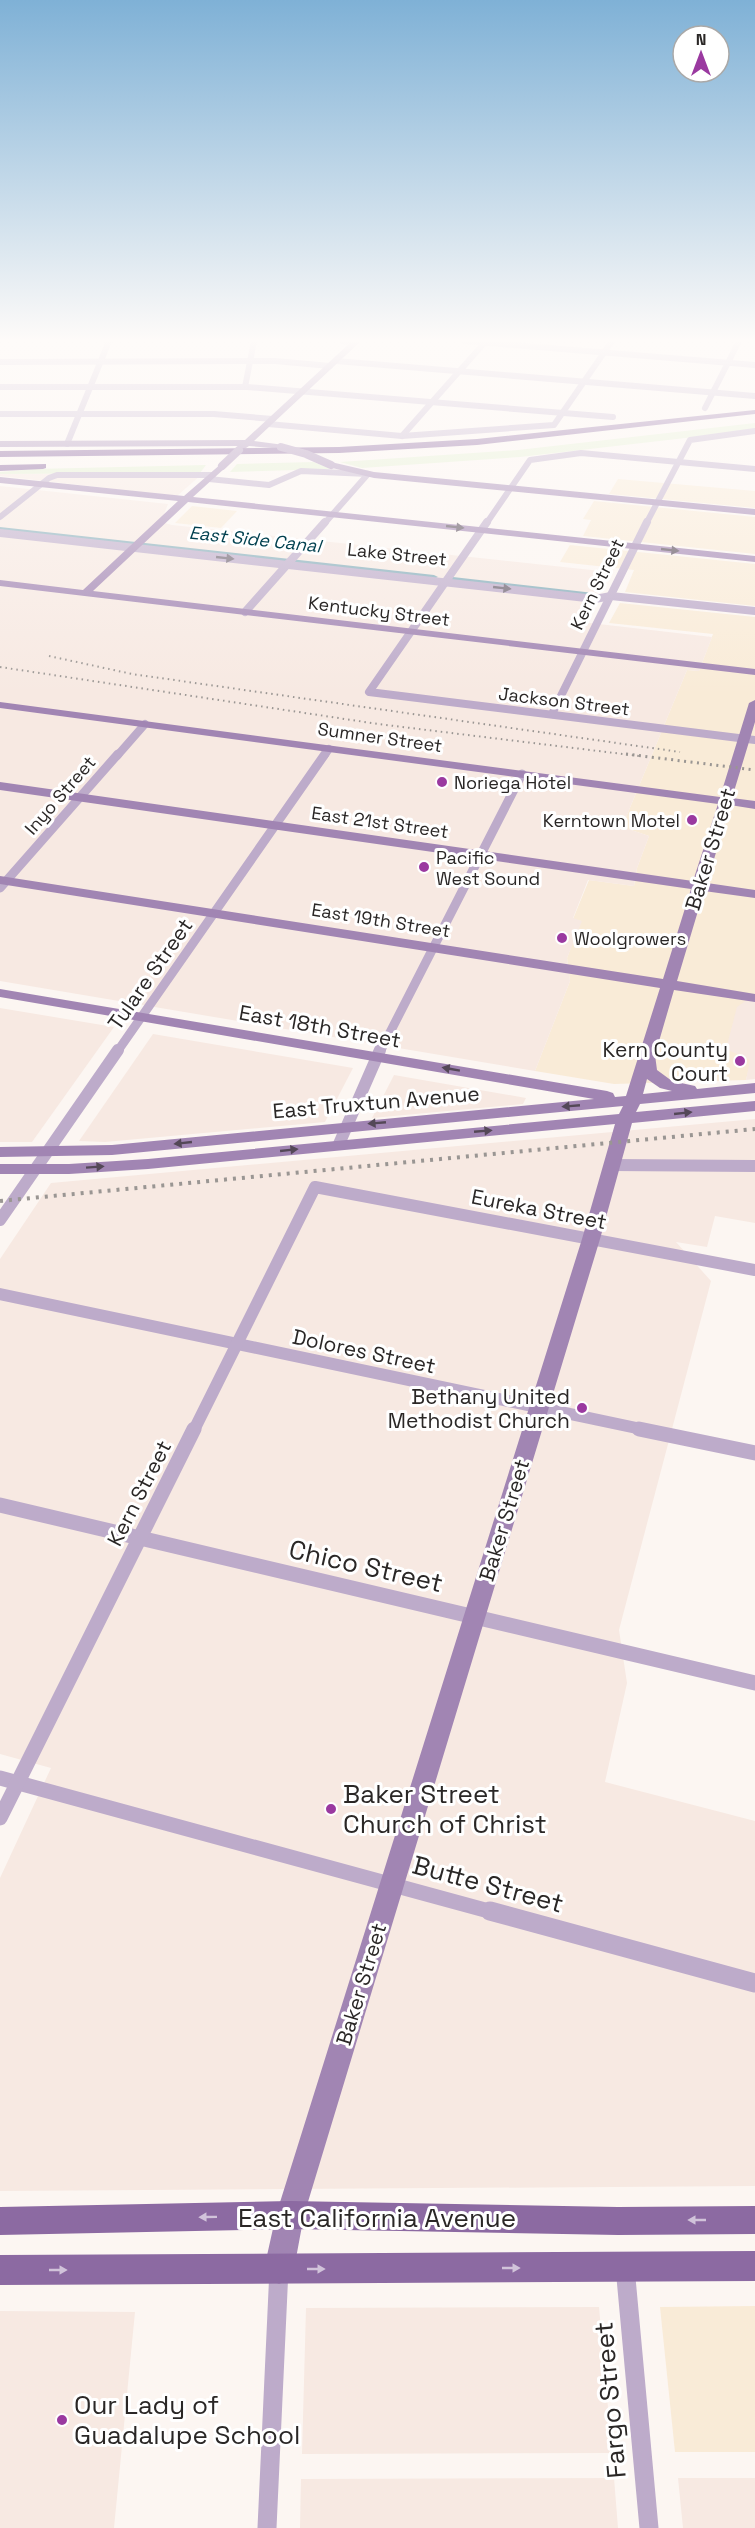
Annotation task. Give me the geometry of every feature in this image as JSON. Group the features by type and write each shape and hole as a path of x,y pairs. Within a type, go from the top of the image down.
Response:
{"highway":[{"path":"0,462 319,459"},
{"path":"130,463 152,462"},
{"path":"0,468 86,465"}],"main road":[{"name":"East California Avenue","path":"0,2221 290,2215 618,2221 755,2220"},
{"path":"0,2270 755,2266"}],"street":[{"path":"85,593 229,459"},
{"path":"318,459 331,465 368,474"},
{"path":"410,632 532,459"},
{"path":"645,459 755,469"},
{"name":"Kern Street","path":"552,714 680,459"},
{"path":"0,517 52,476 211,477 269,485 279,484 291,473 301,471 368,474 755,512"},
{"path":"245,612 368,474"},
{"path":"0,480 755,559"},
{"name":"Lake Street","path":"0,525 288,565 595,598 611,596 755,611"},
{"name":"Lake Street","path":"0,533 294,557 507,581"},
{"name":"Kentucky Street","path":"0,584 755,672"},
{"name":"Lake Street","path":"599,591 611,596"},
{"name":"Jackson Street","path":"410,632 369,692 750,739"},
{"name":"Baker Street","path":"279,2269 290,2215 591,1239 611,1165 648,1053 725,801 750,739 755,703"},
{"name":"Sumner Street","path":"0,705 755,805"},
{"name":"Inyo Street","path":"2,883 145,724"},
{"name":"Tulare Street","path":"0,1220 329,749"},
{"path":"339,1144 377,1057 522,774"},
{"name":"East 21st Street","path":"0,786 755,894"},
{"name":"East 19th Street","path":"2,883 433,947 755,998"},
{"name":"East 18th Street","path":"0,993 377,1057 629,1109"},
{"path":"648,1053 646,1061 649,1071 665,1084 687,1089 748,1089"},
{"name":"East Truxtun Avenue","path":"0,1169 148,1164 339,1144 629,1109 748,1089"},
{"name":"East Truxtun Avenue","path":"0,1152 112,1150 348,1126 629,1109 755,1106"},
{"path":"611,1165 755,1166"},
{"name":"Kern Street","path":"0,1818 315,1187"},
{"name":"Eureka Street","path":"315,1187 755,1270"},
{"name":"Dolores Street","path":"0,1294 755,1453"},
{"name":"Chico Street","path":"0,1505 755,1683"},
{"name":"Butte Street","path":"0,1778 755,1983"},
{"name":"Fargo Street","path":"625,2267 649,2528"},
{"path":"267,2528 279,2269"}],"shaded area":[{"path":"0,474 202,474 177,496 0,476"},
{"path":"618,479 755,491 755,508 609,494"},
{"path":"0,486 168,504 161,522 172,525 610,572 581,622 712,637 699,671 687,670 622,827 649,836 637,868 634,886 588,880 573,918 582,921 567,958 570,981 535,1071 0,981"},
{"path":"594,501 755,517 755,554 583,536 591,520 583,519"},
{"path":"192,506 237,511 221,528 175,523"},
{"path":"570,545 755,564 755,606 625,592 634,570 560,562"},
{"path":"620,603 755,617 755,994 751,1060 746,1080 614,1084 535,1071 570,981 567,958 581,921 573,919 589,880 634,886 637,868 649,836 622,827 687,670 699,671 713,634 609,623"},
{"path":"755,994 755,1079 746,1080 750,1060 726,1049 737,1007"},
{"path":"0,1008 114,1027 32,1142 0,1142"},
{"path":"153,1034 353,1068 325,1122 105,1142 79,1141"},
{"path":"394,1075 526,1098 523,1104 372,1118"},
{"path":"755,1119 755,1223 715,1216 707,1247 676,1242 711,1281 619,1630 627,1683 605,1782 755,1821 755,2186 0,2191 0,1878 51,1768 0,1754 0,1259 51,1183"},
{"path":"755,2306 755,2452 675,2452 660,2307"},
{"path":"599,2307 612,2453 302,2454 306,2308"},
{"name":"Our Lady of Guadalupe School","path":"0,2311 135,2312 114,2528 0,2528"},
{"path":"614,2478 618,2528 300,2528 301,2479"},
{"path":"678,2478 755,2478 755,2528 683,2528"}],"green space":[{"path":"385,459 492,459 362,468 340,462"},
{"path":"314,462 330,469 230,472 237,464"},
{"path":"206,465 200,473 0,474 0,472 34,469"}],"waterway":[{"name":"East Side Canal","path":"0,529 434,577"},
{"name":"East Side Canal","path":"453,579 594,595"}],"railway":[{"path":"49,656 132,674 680,752"},
{"path":"0,667 378,724 639,756"},
{"path":"626,754 755,770"},
{"path":"0,1201 755,1129"}],"place":[{"name":"Noriega Hotel","path":"442,782"},
{"name":"Kerntown Motel","path":"692,820"},
{"name":"Pacific West Sound","path":"424,867"},
{"name":"Woolgrowers","path":"562,938"},
{"name":"Kern County Court","path":"740,1061"},
{"name":"Bethany United Methodist Church","path":"582,1408"},
{"name":"Baker Street Church of Christ","path":"331,1809"},
{"name":"Our Lady of Guadalupe School","path":"62,2420"}]}
